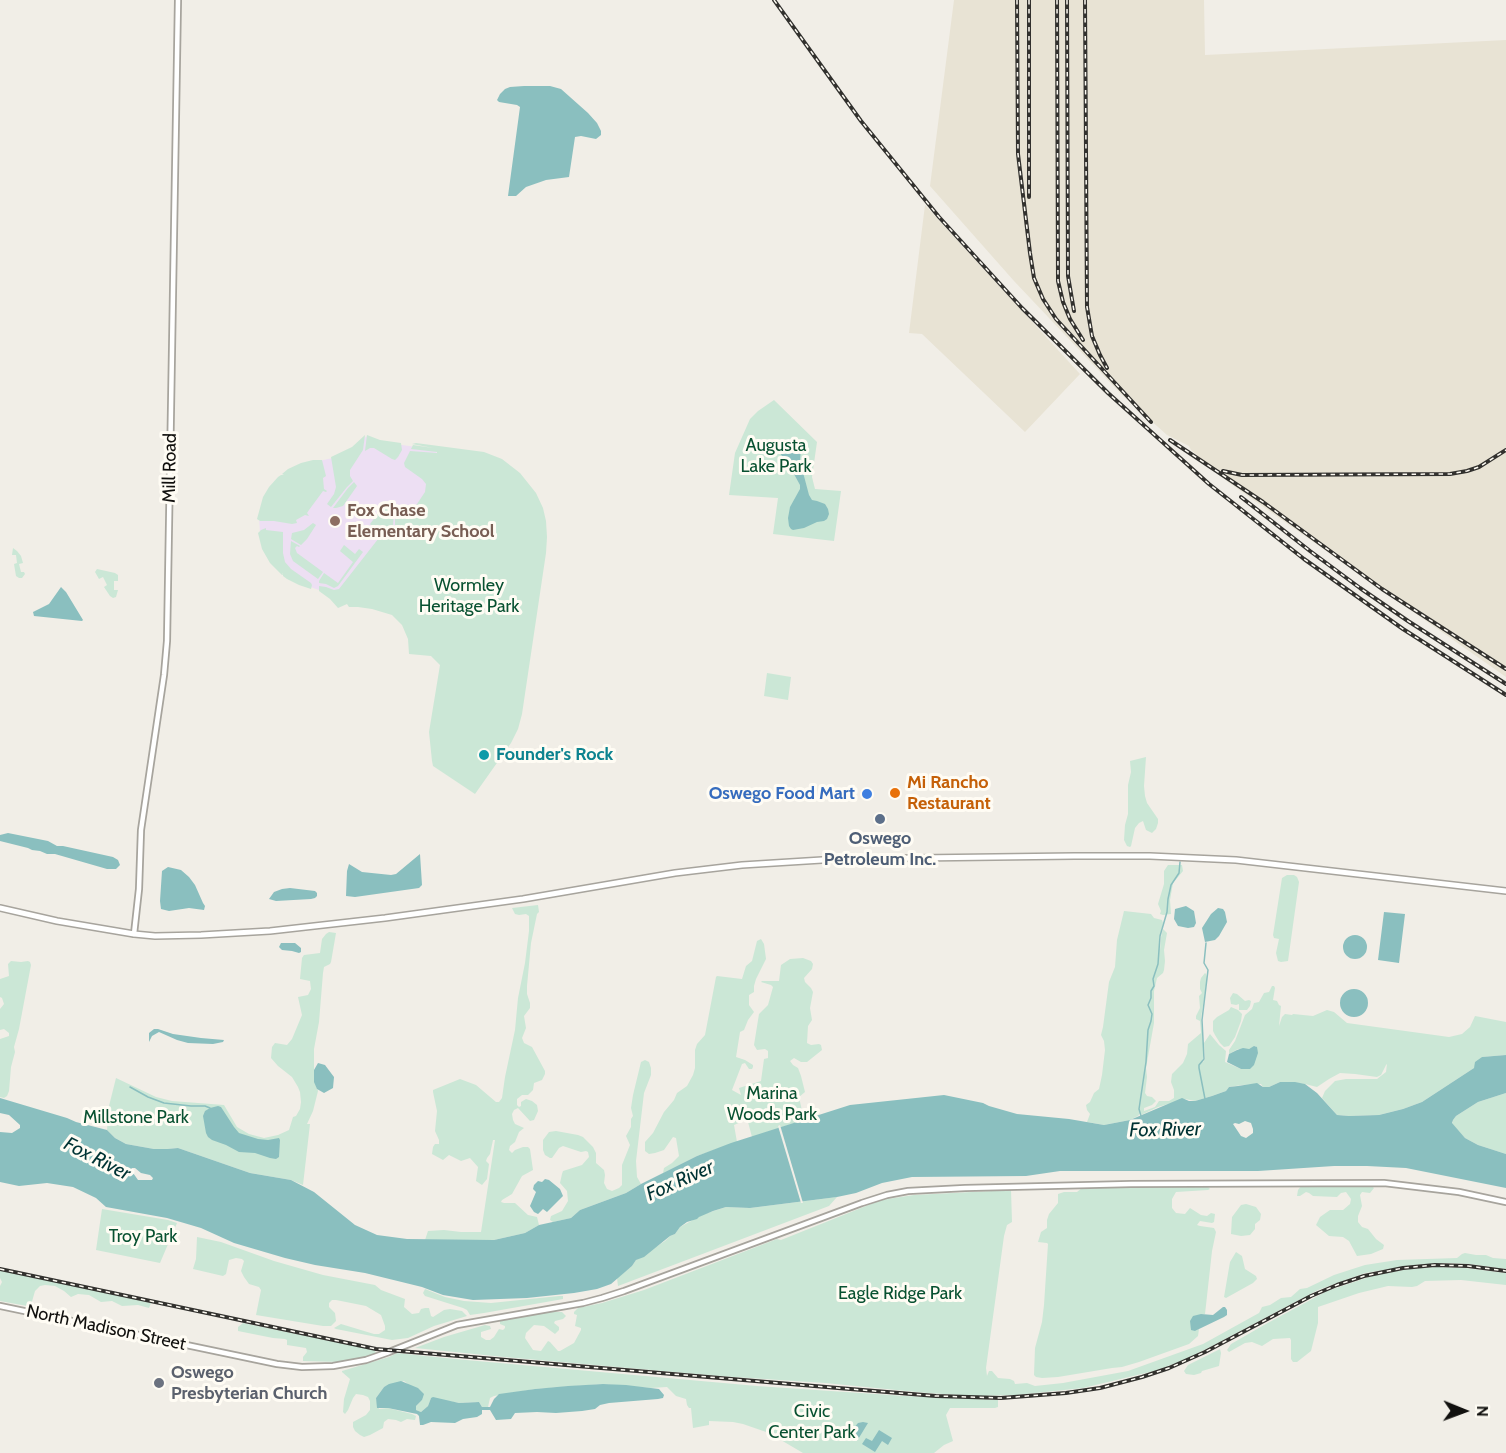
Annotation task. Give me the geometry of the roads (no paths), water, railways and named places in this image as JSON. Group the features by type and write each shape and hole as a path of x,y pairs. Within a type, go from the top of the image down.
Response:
{"main road":[{"path":"0,908 57,921 134,934 201,935 270,931 385,918 700,870 774,863 1121,856 1272,863 1506,891"}],"street":[{"name":"Mill Road","path":"134,934 139,889 141,830 167,641 178,0"},
{"name":"North Madison Street","path":"0,1306 277,1364 302,1367 333,1366 366,1360 457,1325 583,1303 613,1295 862,1203 908,1191 1113,1185 1384,1183 1457,1191 1506,1202"}],"water":[{"path":"550,86 561,89 597,123 601,135 596,139 575,137 569,177 546,180 526,187 516,196 508,196 520,107 497,100 505,89"},
{"path":"788,439 796,441 801,448 800,461 809,495 812,500 825,504 829,514 824,521 793,530 789,526 788,518 790,507 800,485 778,448 779,443"},
{"path":"61,587 82,621 34,616 33,612 49,604"},
{"path":"8,833 113,857 120,865 116,869 107,869 0,841 0,835"},
{"path":"420,854 422,885 419,888 355,897 346,896 349,864 362,872 391,875 396,874"},
{"path":"168,867 181,870 189,877 205,906 204,910 189,908 169,911 161,909 162,871"},
{"path":"290,888 315,891 317,896 311,899 276,901 269,899 274,892"},
{"path":"1186,906 1194,911 1196,923 1194,927 1178,926 1174,919 1175,909"},
{"path":"1218,908 1225,912 1227,922 1215,940 1205,942 1202,928"},
{"path":"1384,912 1405,914 1399,963 1378,960"},
{"path":"1355,935 1364,938 1367,947 1364,956 1355,959 1346,956 1343,947 1346,938"},
{"path":"281,943 295,943 301,948 301,952 282,950 279,947"},
{"path":"1354,989 1364,993 1368,1003 1364,1013 1354,1017 1344,1013 1340,1003 1344,993"},
{"path":"154,1029 173,1034 224,1040 213,1044 188,1043 159,1032 152,1036 149,1042 149,1033"},
{"path":"1257,1047 1258,1053 1250,1069 1241,1069 1227,1062 1229,1054"},
{"name":"Fox River","path":"1506,1055 1506,1093 1478,1102 1456,1116 1452,1123 1465,1138 1506,1154 1506,1188 1406,1168 1367,1166 1258,1171 1060,1171 1026,1176 912,1177 882,1183 856,1193 837,1197 750,1208 726,1207 713,1211 680,1227 675,1234 644,1257 636,1260 611,1284 574,1293 527,1298 473,1300 443,1295 422,1287 365,1273 285,1258 234,1243 201,1228 167,1218 106,1207 96,1198 73,1187 47,1183 19,1186 0,1182 0,1132 12,1133 20,1128 20,1125 9,1115 0,1113 0,1098 107,1130 126,1144 154,1149 178,1148 250,1173 291,1180 314,1192 355,1225 377,1235 407,1239 494,1240 525,1233 539,1225 571,1218 580,1210 626,1193 697,1156 850,1105 944,1095 983,1103 1017,1114 1104,1125 1130,1120 1182,1098 1195,1101 1212,1096 1226,1091 1229,1087 1257,1083 1263,1087 1269,1087 1280,1082 1295,1082 1305,1084 1317,1093 1337,1115 1379,1115 1422,1102 1474,1068 1475,1062 1482,1057","holes":["1245,1121 1251,1123 1253,1129 1253,1133 1246,1138 1241,1136 1233,1124","132,1168 150,1175 152,1180 138,1180"]},
{"path":"318,1063 325,1065 334,1077 333,1088 324,1093 317,1089 314,1082 314,1070"},
{"path":"218,1106 239,1133 258,1139 279,1138 279,1157 276,1159 255,1153 239,1152 208,1137 203,1116 205,1111"},
{"path":"545,1179 560,1189 563,1196 547,1212 543,1209 538,1214 530,1206 536,1192 533,1189 538,1181 542,1182"},
{"path":"1223,1307 1227,1310 1227,1315 1195,1331 1191,1330 1190,1321 1193,1316 1213,1315"},
{"path":"401,1381 418,1388 424,1394 416,1406 416,1410 421,1412 433,1397 459,1403 479,1402 482,1407 490,1407 499,1394 568,1386 626,1385 659,1389 664,1395 663,1398 658,1399 609,1403 582,1411 515,1413 511,1419 496,1420 490,1410 482,1410 482,1414 477,1417 455,1423 431,1422 420,1425 417,1414 377,1408 376,1398 384,1387"},
{"path":"858,1423 868,1423 857,1441 853,1429"},
{"path":"879,1430 892,1438 888,1445 882,1441 875,1452 862,1444 866,1438 872,1441"}],"waterway":[{"name":"Fox River","path":"1141,1116 1139,1109 1152,1014 1148,1005 1154,986 1153,979 1158,964 1160,936 1171,885 1179,873 1180,862"},
{"path":"1205,1099 1199,1065 1204,1059 1202,1020 1208,970 1204,963 1206,943"},
{"path":"130,1087 164,1103 210,1108"}],"railway":[{"path":"774,0 861,121 939,217 1022,308 1108,393 1209,484 1304,559 1403,629 1506,695"},
{"path":"1017,0 1018,154 1034,278 1043,299 1056,319 1151,422"},
{"path":"1029,0 1029,197"},
{"path":"1057,0 1058,281 1070,319 1083,340"},
{"path":"1067,0 1068,276 1074,311"},
{"path":"1085,0 1087,307 1092,336 1107,368"},
{"path":"1170,440 1263,502 1382,589 1506,669"},
{"path":"1223,471 1242,475 1450,474 1479,467 1506,450"},
{"path":"1241,497 1360,588 1506,684"},
{"path":"0,1269 376,1349 936,1396 1001,1398 1100,1388 1169,1368 1205,1352 1311,1296 1364,1276 1403,1268 1435,1265 1506,1271"}],"place":[{"name":"Fox Chase Elementary School","path":"335,521"},
{"name":"Founder's Rock","path":"484,755"},
{"name":"Mi Rancho Restaurant","path":"895,793"},
{"name":"Oswego Food Mart","path":"867,794"},
{"name":"Oswego Petroleum Inc.","path":"880,819"},
{"name":"Oswego Presbyterian Church","path":"159,1383"}],"park label":[{"name":"Augusta Lake Park","path":"776,456"},
{"name":"Wormley Heritage Park","path":"469,596"},
{"name":"Marina Woods Park","path":"772,1104"},
{"name":"Millstone Park","path":"136,1118"},
{"name":"Troy Park","path":"143,1237"},
{"name":"Eagle Ridge Park","path":"900,1294"},
{"name":"Civic Center Park","path":"812,1422"}]}
